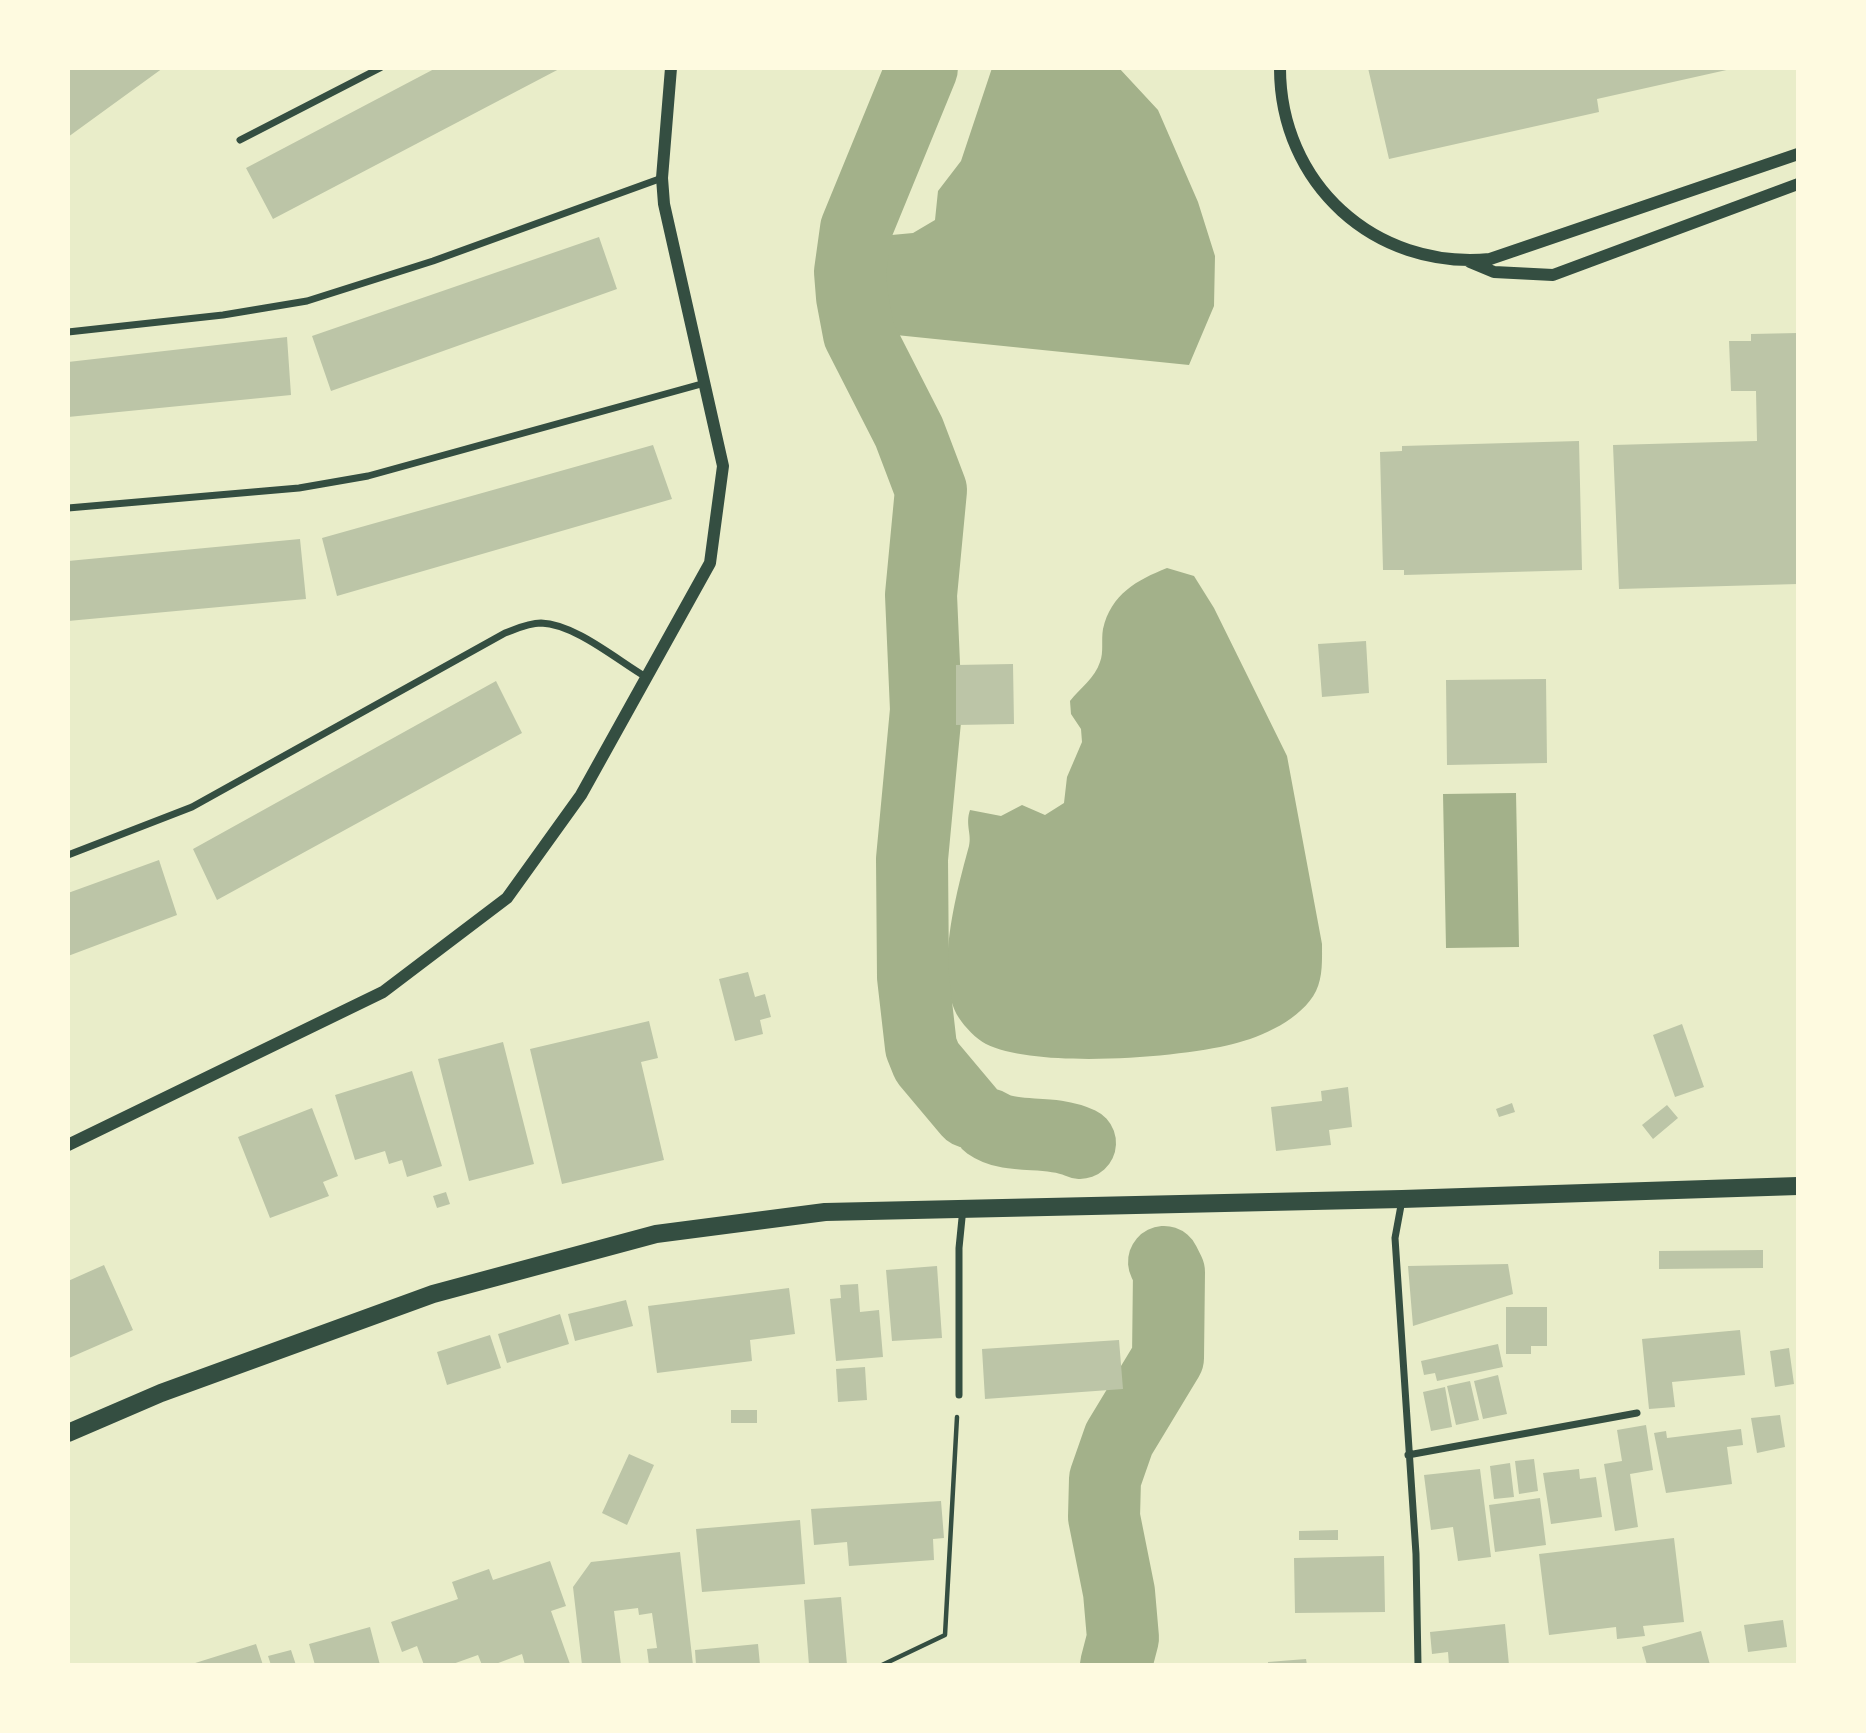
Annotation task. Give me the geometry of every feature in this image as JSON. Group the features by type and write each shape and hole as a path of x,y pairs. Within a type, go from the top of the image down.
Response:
{"main road":[{"path":"68,1433 161,1393 433,1294 656,1234 825,1212 1402,1199 1798,1186"}],"street":[{"path":"240,140 380,68"},
{"path":"68,1145 383,992 508,898 581,795 710,563 723,466 664,204 662,178 671,68"},
{"path":"1280,68 1283,112 1293,145 1309,176 1335,207 1391,243 1468,261 1494,272 1553,275 1798,184"},
{"path":"1468,261 1502,256 1798,154"},
{"path":"68,332 223,315 307,301 433,261 662,178"},
{"path":"68,508 299,488 368,476 705,383"},
{"path":"68,855 192,807 505,634 526,625 541,624 573,631 646,677"},
{"path":"1402,1199 1395,1238 1416,1554 1418,1665"},
{"path":"959,1395 959,1248 963,1208"},
{"path":"1408,1455 1637,1413"}],"path":[{"path":"882,1665 945,1635 959,1395"}],"shaded area":[{"path":"992,68 1119,68 1158,110 1198,202 1215,256 1214,306 1189,365 896,335 878,280 881,236 913,233 935,220 938,191 961,161"},
{"path":"1167,568 1194,576 1214,608 1287,756 1322,944 1322,968 1318,986 1310,1001 1301,1010 1268,1032 1209,1049 1144,1057 1072,1059 1009,1052 986,1044 959,1018 951,1001 948,980 950,933 969,846 970,810 1001,816 1022,805 1045,815 1064,803 1067,777 1082,742 1081,729 1071,714 1070,701 1098,668 1103,629 1112,606 1136,583"},
{"path":"1516,793 1519,947 1446,948 1443,794"}],"building":[{"path":"70,68 163,68 68,137"},
{"path":"436,68 561,68 273,219 246,168"},
{"path":"1368,68 1731,69 1597,99 1599,112 1389,159"},
{"path":"599,237 617,289 331,391 312,336"},
{"path":"1798,333 1798,584 1619,589 1613,445 1757,441 1756,391 1731,391 1729,341 1751,341 1751,334"},
{"path":"287,337 291,395 68,417 68,362"},
{"path":"1579,441 1582,570 1404,575 1404,570 1383,570 1380,452 1402,451 1402,446"},
{"path":"653,445 672,499 337,596 322,538"},
{"path":"300,539 306,599 68,621 68,561"},
{"path":"1366,641 1369,693 1322,697 1318,644"},
{"path":"1013,664 1014,724 956,725 956,665"},
{"path":"1546,679 1547,763 1447,765 1446,680"},
{"path":"496,681 522,733 217,900 193,849"},
{"path":"159,860 177,915 68,956 68,893"},
{"path":"748,972 755,997 765,994 771,1017 760,1020 763,1034 735,1041 719,979"},
{"path":"649,1021 658,1058 641,1062 664,1160 562,1184 530,1049"},
{"path":"1682,1024 1704,1087 1675,1097 1653,1035"},
{"path":"503,1042 534,1164 469,1181 438,1059"},
{"path":"412,1071 442,1166 407,1177 402,1160 389,1164 385,1151 355,1160 335,1095"},
{"path":"1348,1087 1352,1127 1329,1130 1331,1145 1276,1151 1271,1107 1322,1101 1321,1091"},
{"path":"1512,1103 1515,1112 1499,1117 1496,1109"},
{"path":"1667,1105 1678,1118 1653,1139 1642,1125"},
{"path":"312,1108 338,1176 323,1182 329,1196 270,1218 238,1137"},
{"path":"446,1192 450,1204 437,1208 433,1196"},
{"path":"1763,1250 1763,1268 1659,1269 1659,1251"},
{"path":"1508,1264 1513,1294 1413,1326 1408,1266"},
{"path":"104,1265 133,1330 69,1358 68,1281"},
{"path":"937,1266 942,1338 892,1341 886,1270"},
{"path":"858,1284 860,1312 879,1310 883,1357 836,1361 830,1299 841,1298 840,1285"},
{"path":"789,1288 795,1334 750,1340 752,1361 657,1373 648,1306"},
{"path":"626,1300 633,1326 575,1341 568,1314"},
{"path":"1506,1307 1547,1307 1547,1346 1531,1346 1531,1354 1506,1354"},
{"path":"560,1314 569,1344 507,1363 498,1334"},
{"path":"1740,1330 1745,1375 1672,1382 1675,1407 1649,1409 1642,1339"},
{"path":"490,1335 501,1368 447,1385 437,1352"},
{"path":"1119,1340 1123,1389 985,1399 982,1349"},
{"path":"1498,1344 1503,1367 1437,1381 1435,1373 1424,1375 1421,1361"},
{"path":"1789,1348 1794,1384 1775,1387 1770,1351"},
{"path":"865,1367 867,1400 838,1402 836,1369"},
{"path":"1498,1375 1507,1414 1483,1419 1474,1381"},
{"path":"1470,1381 1479,1420 1456,1425 1447,1386"},
{"path":"1445,1387 1452,1427 1431,1431 1423,1392"},
{"path":"731,1410 757,1410 757,1423 731,1423"},
{"path":"1780,1415 1785,1447 1757,1453 1751,1418"},
{"path":"1646,1425 1653,1470 1630,1474 1638,1527 1615,1531 1604,1464 1622,1461 1617,1430"},
{"path":"1741,1429 1743,1445 1727,1447 1732,1484 1666,1493 1654,1433 1666,1431 1667,1438"},
{"path":"629,1454 654,1465 627,1525 602,1513"},
{"path":"1534,1459 1538,1491 1519,1494 1515,1461"},
{"path":"1510,1463 1514,1497 1494,1499 1490,1466"},
{"path":"1480,1469 1491,1557 1458,1561 1453,1527 1431,1530 1424,1475"},
{"path":"1579,1469 1580,1479 1596,1477 1602,1517 1551,1524 1543,1473"},
{"path":"1540,1498 1546,1545 1495,1552 1489,1505"},
{"path":"941,1501 944,1538 933,1539 934,1560 849,1566 847,1542 814,1545 811,1509"},
{"path":"800,1520 805,1584 702,1592 696,1529"},
{"path":"1338,1530 1338,1540 1299,1540 1299,1531"},
{"path":"1674,1538 1684,1622 1643,1626 1645,1636 1617,1639 1616,1627 1549,1635 1539,1554"},
{"path":"680,1552 693,1665 649,1665 647,1649 657,1648 652,1613 639,1615 638,1608 614,1611 621,1665 582,1665 573,1587 591,1562"},
{"path":"1384,1556 1385,1612 1295,1613 1294,1558"},
{"path":"550,1561 566,1606 551,1611 570,1664 525,1665 522,1654 493,1665 482,1665 478,1655 450,1665 424,1665 417,1646 402,1652 391,1622 458,1599 452,1582 489,1569 493,1580"},
{"path":"841,1597 847,1665 809,1665 804,1600"},
{"path":"1783,1620 1787,1647 1748,1652 1744,1625"},
{"path":"1505,1624 1509,1665 1449,1665 1448,1652 1432,1654 1430,1632"},
{"path":"370,1627 380,1665 315,1665 309,1644"},
{"path":"1701,1631 1710,1665 1647,1665 1642,1647"},
{"path":"256,1644 263,1665 192,1664"},
{"path":"758,1644 760,1665 696,1665 695,1650"},
{"path":"291,1650 296,1665 271,1665 268,1656"},
{"path":"1306,1659 1307,1665 1268,1665 1268,1662"}],"waterway":[{"path":"922,68 856,229 850,272 859,334 909,432 931,490 921,595 926,710 912,859 913,977 921,1047 927,1062 969,1112"},
{"path":"988,1124 1008,1132 1056,1136 1080,1143"},
{"path":"1116,1665 1123,1638 1119,1592 1104,1517 1105,1479 1119,1439 1168,1358 1169,1272 1164,1262"}]}
